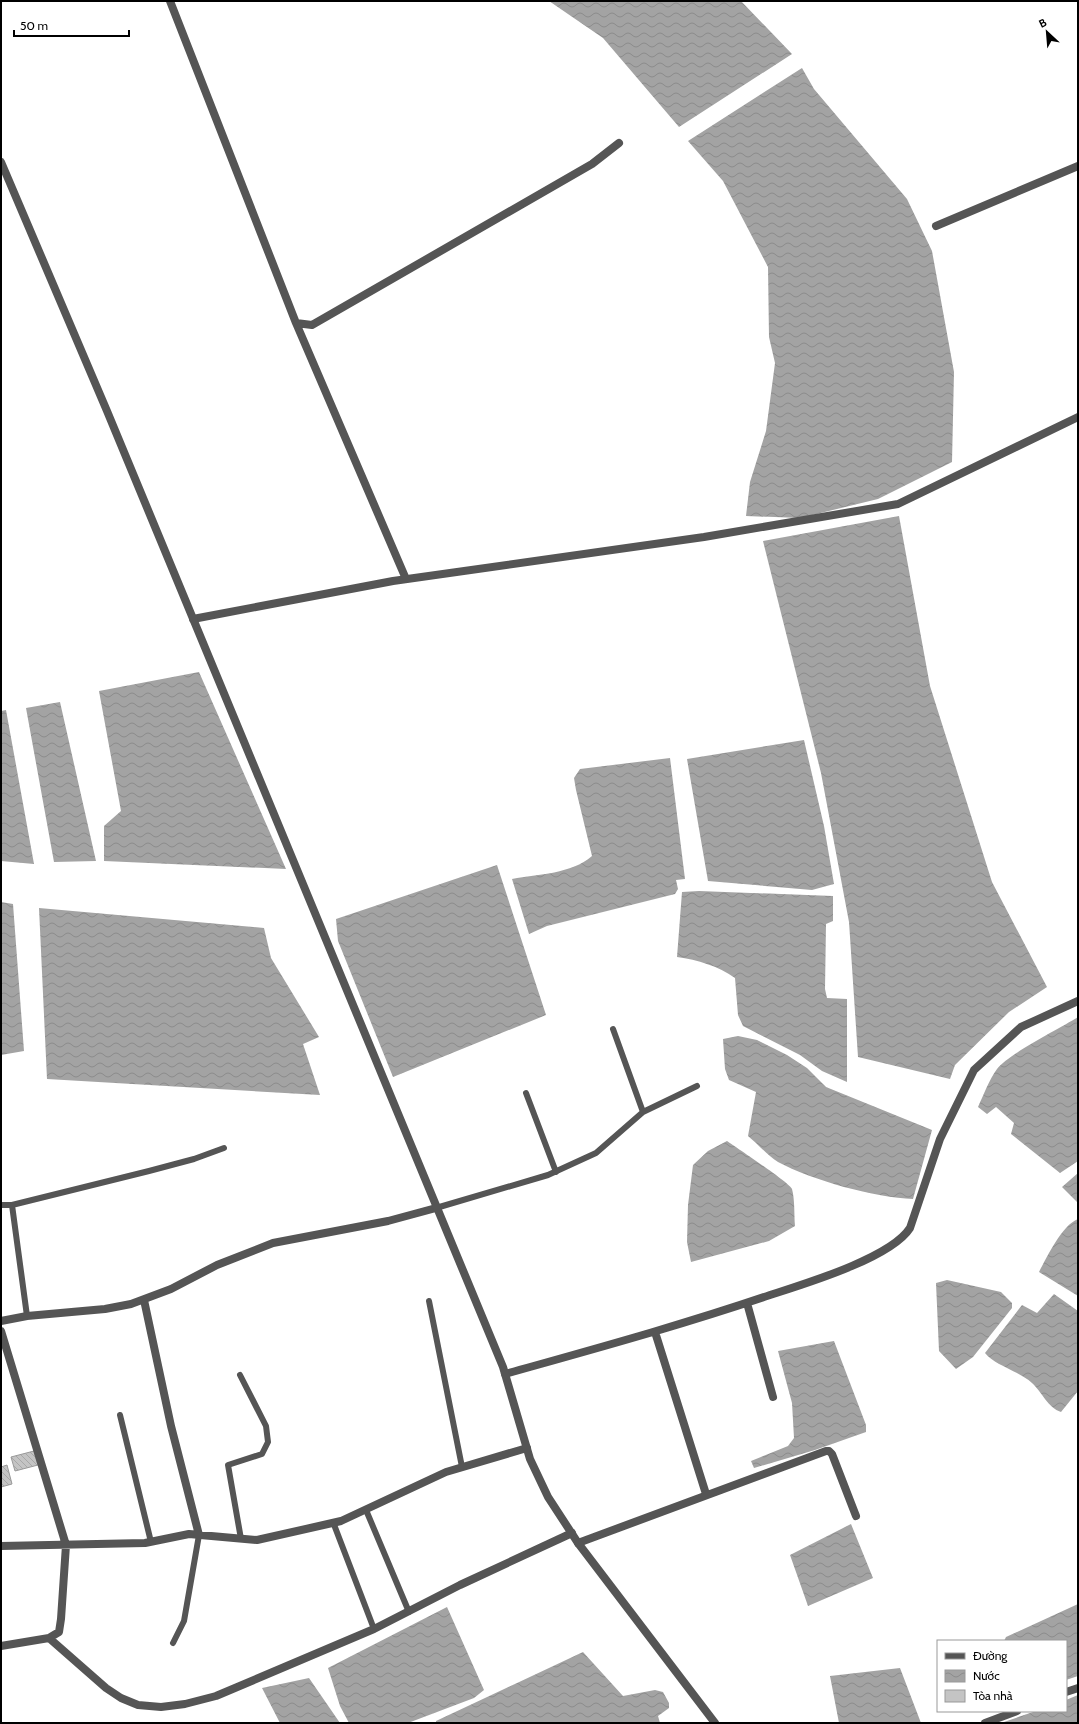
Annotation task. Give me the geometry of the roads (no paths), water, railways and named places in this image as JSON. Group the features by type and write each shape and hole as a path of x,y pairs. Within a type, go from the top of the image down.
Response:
{"street":[{"path":"170,1 296,323 406,579"},
{"path":"296,323 312,325 592,164 619,143"},
{"path":"1,162 104,404 505,1374 530,1459 548,1497 578,1543 715,1723"},
{"path":"936,226 1078,166"},
{"path":"193,619 406,579 704,538 898,504 1078,417"},
{"path":"505,1374 655,1332 747,1303 833,1274 879,1253 905,1236 910,1228 940,1139 974,1070 1021,1027 1078,1001"},
{"path":"1,1321 27,1316 105,1309 144,1300 217,1265 273,1243 388,1221 436,1208"},
{"path":"144,1300 171,1426 198,1535"},
{"path":"747,1303 773,1397"},
{"path":"1,1331 66,1545 62,1619 59,1632 50,1638 1,1646"},
{"path":"655,1332 706,1494"},
{"path":"1,1546 151,1542 189,1534 257,1540 333,1522 366,1510 439,1475 527,1448"},
{"path":"578,1543 706,1494 829,1451 832,1454 856,1516"},
{"path":"50,1638 106,1688 121,1698 138,1705 161,1706 185,1704 216,1696 374,1629 460,1585 572,1533"},
{"path":"1067,1692 1078,1688"},
{"path":"985,1723 1014,1712"}],"lane":[{"path":"613,1029 643,1112"},
{"path":"436,1208 556,1172 596,1153 643,1112 697,1086"},
{"path":"526,1093 556,1172"},
{"path":"1,1205 12,1205 142,1173 194,1159 224,1148"},
{"path":"12,1205 27,1316"},
{"path":"429,1301 462,1467"},
{"path":"240,1375 266,1426 268,1442 262,1454 228,1465 241,1539"},
{"path":"120,1415 151,1542"},
{"path":"366,1510 409,1612"},
{"path":"333,1522 374,1629"},
{"path":"173,1643 184,1621 198,1535"}],"water":[{"path":"549,1 741,1 792,54 679,127 603,38"},
{"path":"802,68 814,89 907,199 932,251 954,372 952,462 878,499 800,518 746,516 750,482 766,431 775,363 769,337 768,267 723,181 688,141"},
{"path":"899,516 930,686 992,882 1047,987 1009,1012 955,1065 950,1079 858,1057 849,922 821,773 763,541"},
{"path":"199,672 286,869 104,861 104,826 121,811 99,691"},
{"path":"60,702 96,861 54,862 26,708"},
{"path":"6,710 34,864 1,861 1,711"},
{"path":"804,740 824,826 834,884 812,890 708,881 687,759"},
{"path":"670,758 685,879 676,880 678,889 675,894 547,926 529,934 512,879 565,870 584,862 592,856 574,778 580,769"},
{"path":"497,865 546,1015 393,1077 338,941 336,919"},
{"path":"699,891 833,896 833,921 826,924 825,989 827,998 847,999 847,1082 822,1071 800,1055 743,1026 738,1015 735,978 708,964 677,957 682,892"},
{"path":"1,902 13,904 24,1051 1,1055"},
{"path":"39,908 264,928 271,958 319,1037 303,1044 320,1095 47,1079"},
{"path":"1078,1017 1078,1161 1060,1173 1011,1134 1014,1123 996,1107 987,1114 978,1107 997,1069 1003,1063 1023,1049"},
{"path":"738,1036 757,1040 787,1055 807,1068 826,1087 932,1130 913,1199 863,1192 844,1187 792,1169 770,1157 748,1136 756,1092 729,1080 725,1069 723,1039"},
{"path":"727,1141 773,1173 792,1189 795,1226 769,1241 691,1262 687,1242 688,1205 693,1165 708,1151"},
{"path":"1078,1173 1078,1203 1062,1187"},
{"path":"1078,1219 1078,1296 1039,1272 1061,1234 1072,1222"},
{"path":"947,1280 1001,1292 1012,1303 1012,1308 973,1357 956,1369 939,1351 936,1283"},
{"path":"1054,1294 1078,1311 1078,1391 1061,1412 1052,1407 1036,1387 1027,1379 994,1361 985,1353 1022,1305 1037,1313"},
{"path":"834,1341 866,1425 866,1432 815,1450 754,1468 751,1461 788,1446 794,1438 792,1403 778,1351"},
{"path":"851,1524 873,1578 808,1606 790,1555"},
{"path":"1078,1604 1078,1676 1067,1680 1067,1640 1004,1640 1006,1637"},
{"path":"447,1607 484,1690 474,1698 408,1723 349,1723 340,1706 328,1668"},
{"path":"583,1652 623,1696 655,1690 663,1692 669,1703 669,1708 658,1716 660,1723 436,1723 436,1721"},
{"path":"900,1668 921,1723 839,1723 830,1676"},
{"path":"309,1678 340,1723 280,1723 262,1688"},
{"path":"1078,1695 1078,1723 1001,1723 1033,1712 1067,1712 1067,1700"}]}
